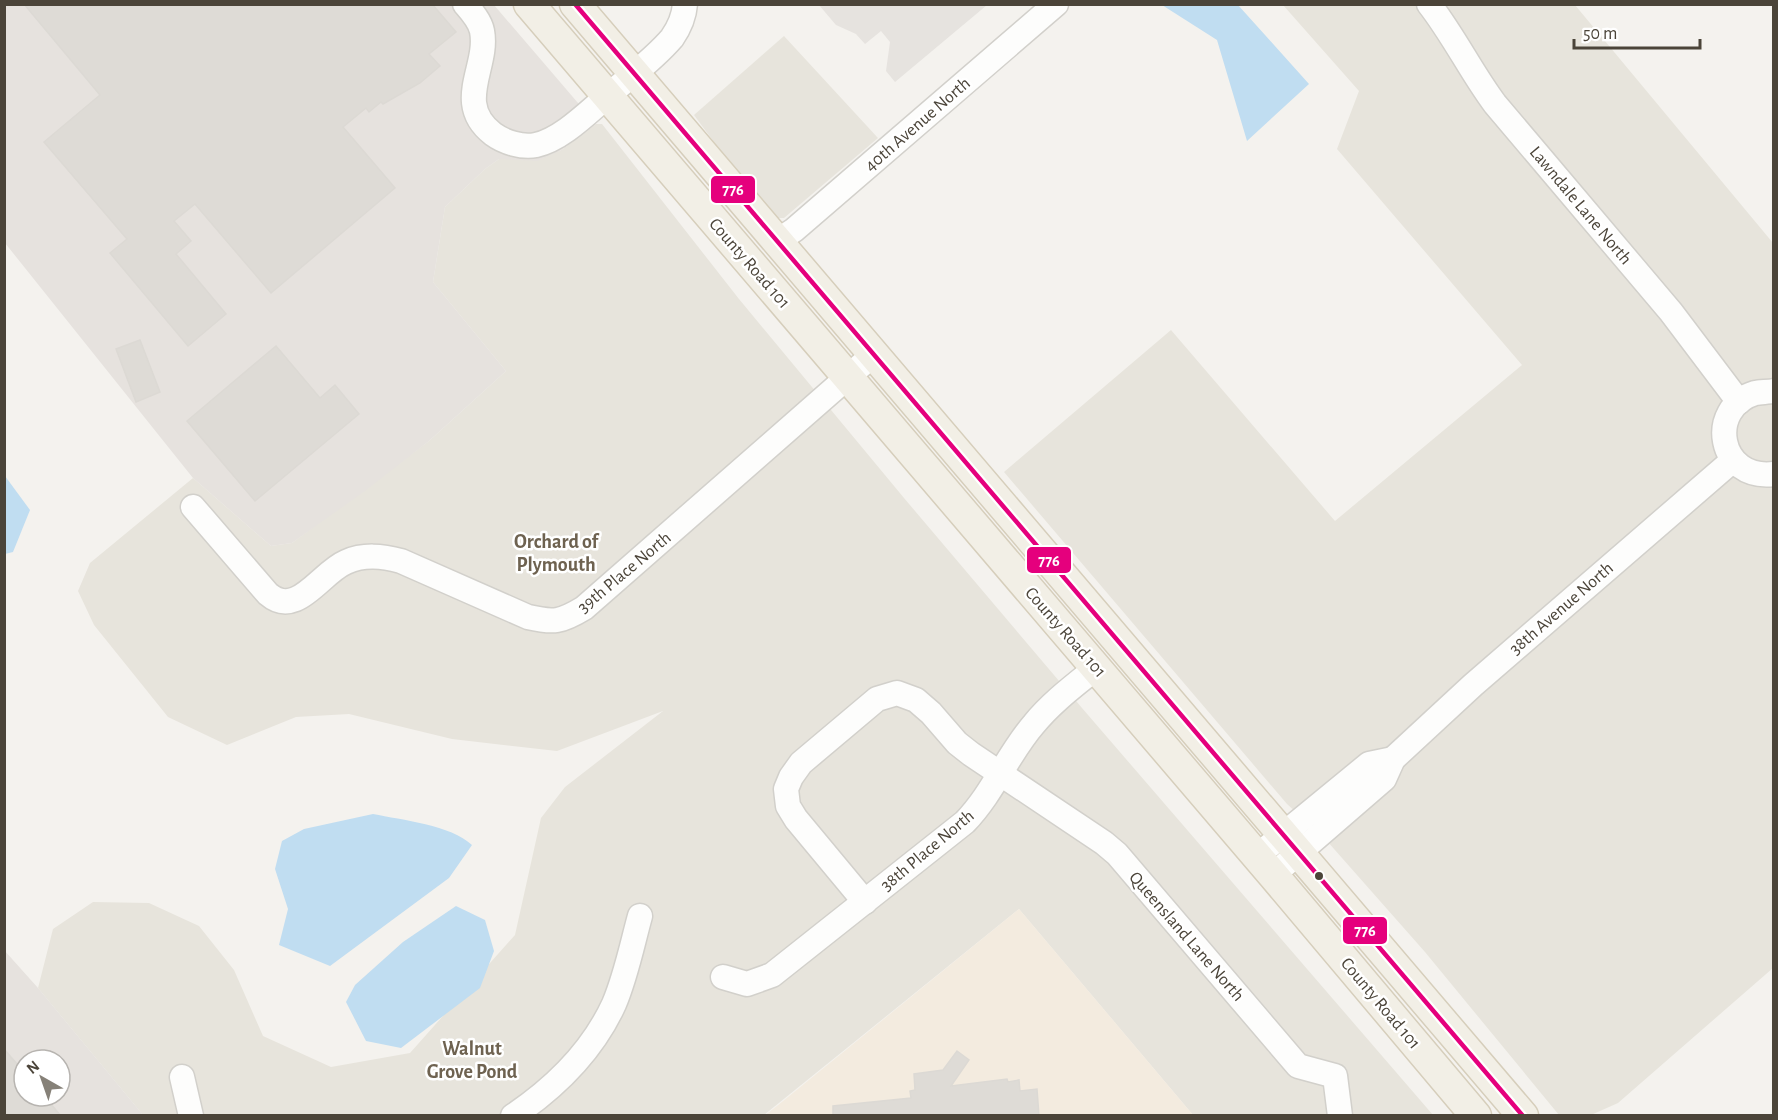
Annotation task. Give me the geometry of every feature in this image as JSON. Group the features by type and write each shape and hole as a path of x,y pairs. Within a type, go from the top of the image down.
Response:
{"main road":[{"name":"County Road 101","path":"529,4 1476,1116"},
{"name":"County Road 101","path":"575,4 1523,1116"}],"street":[{"path":"465,4 475,16 482,30 481,61 475,78 473,95 476,110 491,132 517,145 535,146 553,139 650,60 673,36 684,15 686,4"},
{"name":"40th Avenue North","path":"777,241 794,230 1056,4"},
{"name":"Lawndale Lane North","path":"1429,4 1495,104 1671,312 1739,402"},
{"name":"39th Place North","path":"193,507 268,594 282,602 292,602 300,597 328,572 345,562 363,557 382,556 401,561 528,617 548,621 567,619 584,608 874,354"},
{"path":"1773,391 1754,393 1739,402 1729,415 1724,433 1726,449 1732,461 1744,470 1762,475 1773,474"},
{"name":"38th Avenue North","path":"1265,866 1291,844 1384,779 1394,759 1556,611 1732,461"},
{"name":"38th Place North","path":"723,977 747,984 772,975 965,822 976,810 1034,724 1055,702 1096,668"},
{"name":"Queensland Lane North","path":"865,902 796,819 788,806 786,789 801,763 877,699 897,693 916,700 957,743 1117,854 1298,1065 1335,1076 1340,1116"},
{"path":"513,1116 542,1096 571,1069 595,1038 614,1004 640,916"},
{"path":"182,1077 191,1116"}],"shaded area":[{"path":"5,5 494,5 596,124 560,151 537,161 499,159 485,169 445,207 433,282 506,371 429,441 365,491 292,543 271,546 193,478 5,243"},
{"path":"819,5 987,5 895,82 886,71 890,42 881,31 865,44 856,34 836,25"},
{"path":"1283,5 1575,5 1773,243 1773,968 1618,1103 1591,1115 1559,1115 1425,952 1327,841 1287,804 1004,472 1171,330 1335,521 1522,365 1337,149 1359,91"},
{"path":"784,36 878,138 784,218 774,218 762,207 694,115"},
{"path":"596,124 602,124 739,299 904,498 1433,1115 1193,1115 1019,909 764,1115 143,1115 38,988 53,929 93,902 149,903 199,926 234,970 263,1036 331,1067 410,1053 515,935 541,818 565,787 663,711 557,751 452,739 349,714 296,717 227,745 168,717 94,625 78,591 90,563 193,478 271,546 292,543 429,441 506,371 433,282 445,207 485,169 499,159 560,151"},
{"path":"1019,909 1193,1115 764,1116 777,1106"},
{"path":"4,950 38,988 143,1115 5,1115"}],"water":[{"path":"1162,5 1238,5 1309,84 1247,141 1217,40"},
{"path":"5,476 30,510 13,552 5,554"},
{"path":"373,814 439,828 463,838 472,845 449,878 330,966 279,945 288,909 275,869 282,841 304,829"},
{"path":"456,906 485,920 494,951 480,988 401,1048 366,1041 346,1002 355,985 403,942"}],"building":[{"path":"24,4 432,4 456,32 429,54 440,66 420,83 383,104 381,102 369,112 366,108 343,127 395,188 271,293 195,204 174,221 191,241 176,254 226,314 188,346 110,253 127,239 44,142 100,95"},
{"path":"140,340 160,392 136,402 116,349"},
{"path":"276,346 320,398 335,385 359,414 255,501 187,421"},
{"path":"4,1049 12,1058 12,1108 54,1108 61,1116 4,1116"},
{"path":"957,1051 969,1060 951,1086 1007,1079 1008,1082 1019,1080 1020,1091 1037,1089 1039,1116 833,1116 833,1106 911,1098 910,1091 915,1090 914,1074 943,1070"}],"transit line":[{"name":"776","path":"575,4 1523,1116"}],"district":[{"name":"Orchard of Plymouth","path":"556,552"},
{"name":"Walnut Grove Pond","path":"472,1060"}]}
